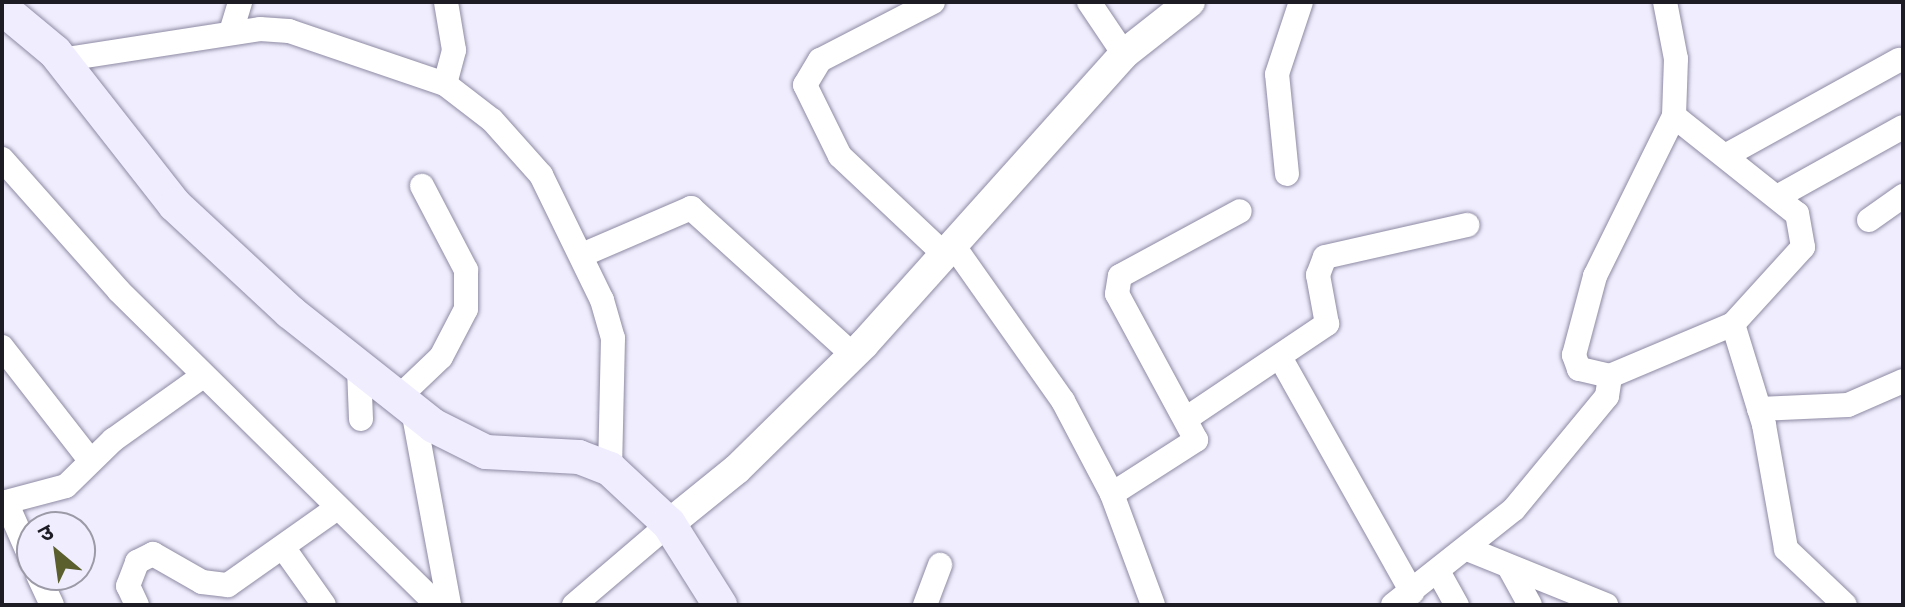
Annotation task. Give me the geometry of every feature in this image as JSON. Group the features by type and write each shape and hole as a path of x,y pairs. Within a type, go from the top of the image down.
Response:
{"main road":[{"path":"3,4 60,60 175,205 359,369 406,404 486,452 579,457 610,469 669,524 713,602"}],"street":[{"path":"231,32 240,2"},
{"path":"445,84 454,50 446,2"},
{"path":"933,2 820,60 805,85 840,156 949,250 1028,344 1112,494 1153,605"},
{"path":"1089,2 1124,54"},
{"path":"574,605 737,469 853,355 1124,54 1190,2"},
{"path":"1287,174 1277,74 1301,2"},
{"path":"1665,2 1676,59 1674,116 1595,276 1574,355 1579,369 1610,376 1733,324 1803,247 1797,214 1674,116"},
{"path":"60,60 231,32 289,31 445,84 492,120 541,175 582,255 613,338 610,469"},
{"path":"1725,156 1899,60"},
{"path":"1777,197 1903,127"},
{"path":"2,159 203,376 437,605"},
{"path":"422,186 466,270 466,309 441,357 406,404 449,605"},
{"path":"1869,220 1903,196"},
{"path":"582,255 691,208 853,355"},
{"path":"1112,494 1192,448 1187,418 1117,285 1130,269 1240,211"},
{"path":"1187,418 1327,324 1318,275 1325,257 1467,225"},
{"path":"1733,324 1759,409 1786,549 1845,605"},
{"path":"2,347 90,460"},
{"path":"1280,357 1402,598 1470,550 1600,409 1610,376"},
{"path":"359,369 361,419"},
{"path":"16,528 4,503 66,486 90,460 203,376"},
{"path":"1759,409 1848,405 1903,381"},
{"path":"137,605 130,573 153,554 214,586 250,574 337,508"},
{"path":"285,550 324,605"},
{"path":"1470,550 1606,605"},
{"path":"925,605 940,565"},
{"path":"1509,567 1530,605"},
{"path":"1439,573 1457,605"}]}
